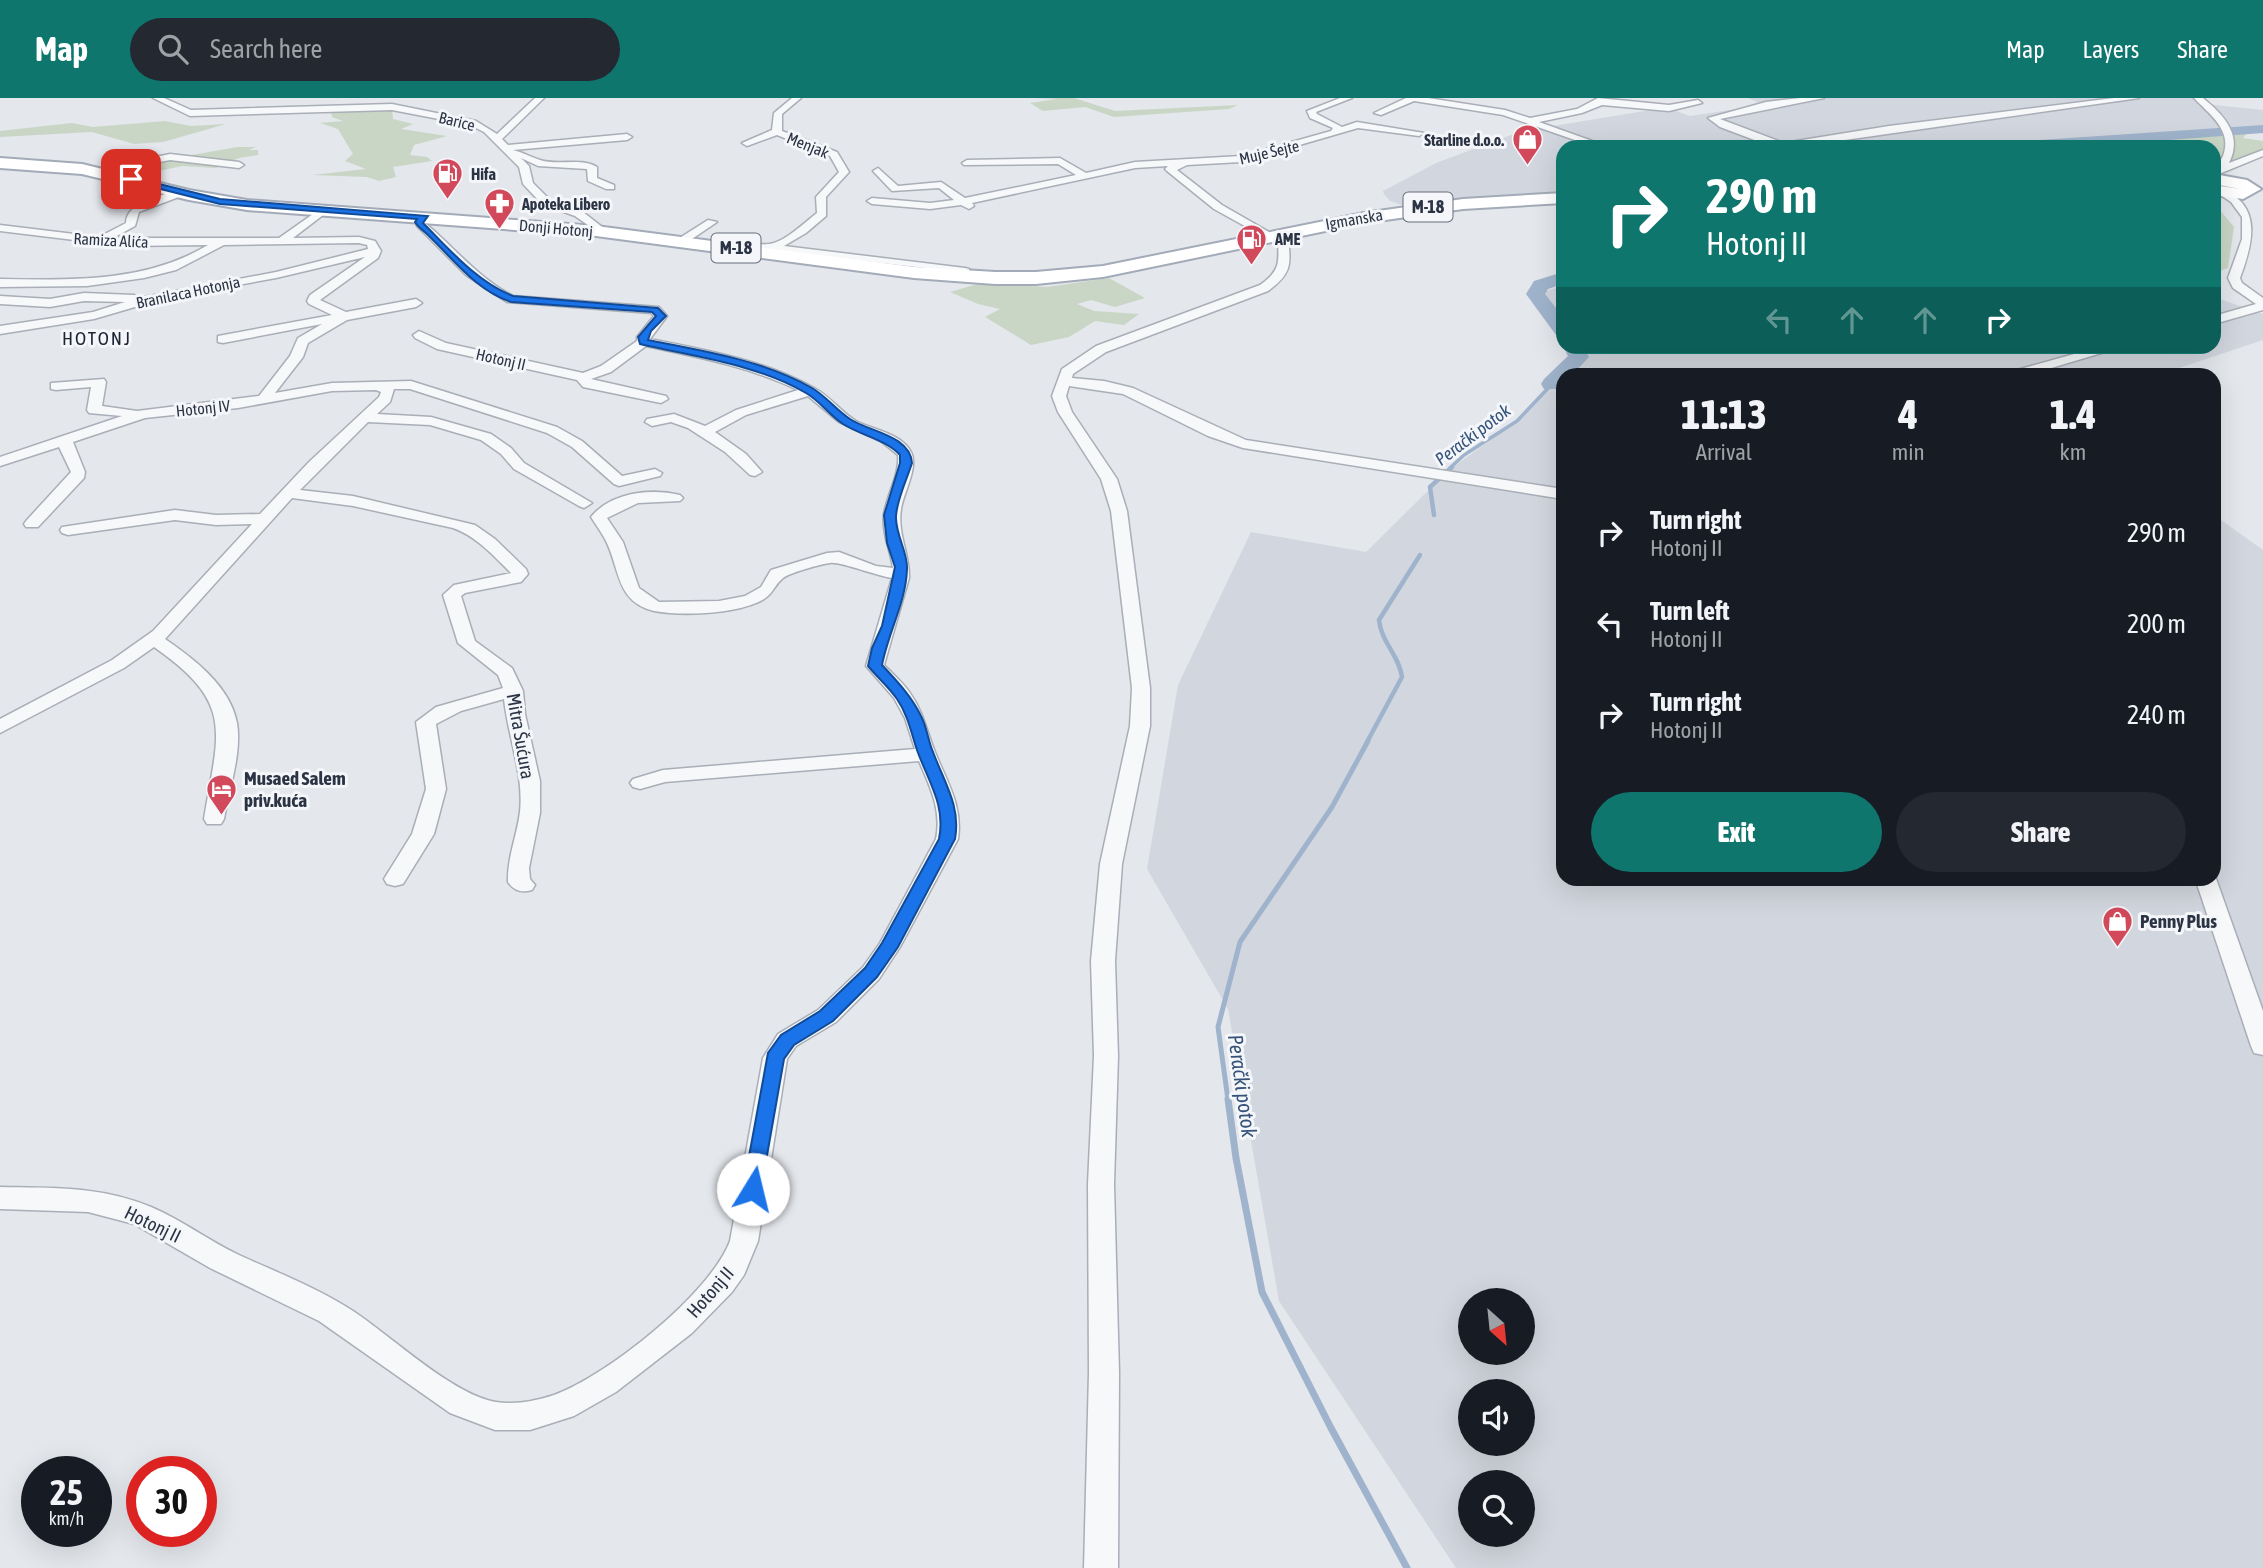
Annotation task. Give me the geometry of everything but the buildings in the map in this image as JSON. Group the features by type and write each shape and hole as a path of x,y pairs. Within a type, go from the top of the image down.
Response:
{"main road":[{"name":"Donji Hotonj","path":"0,163 82,169 220,201 602,232 742,248 878,268 982,278"},
{"path":"2221,180 2252,185"},
{"name":"Igmanska","path":"982,278 1063,277 1146,265 1277,235 1424,208 1556,199"}],"street":[{"name":"Barice","path":"157,98 190,113 405,107 446,120 473,123 487,131 524,166 528,184 546,202 579,214 602,232"},
{"name":"Barice","path":"247,110 268,98"},
{"name":"Barice","path":"502,145 540,98"},
{"name":"Menjak","path":"777,132 778,113 797,98"},
{"name":"Muje Šejte","path":"872,201 930,206 963,202 1083,175 1120,163 1241,159 1316,141 1335,132 1338,130 1336,126 1313,116 1311,111 1348,98"},
{"path":"1378,113 1413,98 1492,110 1532,120 1585,140"},
{"path":"1764,140 1723,125 1713,118 1766,105 1820,98"},
{"path":"1824,140 2135,98"},
{"path":"2198,98 2210,107 2227,132 2230,148 2221,169"},
{"path":"1574,100 1669,108 1698,103"},
{"path":"1532,120 1600,102"},
{"path":"1335,132 1357,125 1419,133"},
{"name":"Barice","path":"502,145 581,132"},
{"name":"Menjak","path":"747,143 777,132 834,154 845,172 821,197 822,214 814,223 772,248"},
{"path":"502,145 626,137"},
{"name":"Barice","path":"502,145 538,163 589,166 594,169 592,179 610,187"},
{"path":"2221,176 2239,163 2263,153"},
{"path":"131,179 132,174 123,168 125,166 163,157 239,165"},
{"path":"967,163 1060,161 1083,175"},
{"path":"1101,1568 1104,1373 1101,1184 1106,1056 1103,961 1111,864 1140,726 1141,688 1119,511 1109,479 1065,412 1059,396 1067,372 1101,349 1264,288 1278,278 1284,268 1277,235 1218,207 1170,169 1188,161"},
{"path":"2239,163 2252,185 2254,228 2234,278 2237,285 2263,305"},
{"path":"878,170 896,189 936,184 978,213"},
{"path":"99,241 131,224 131,215 138,208 180,193"},
{"path":"283,240 323,210"},
{"path":"426,218 419,222 422,227 432,234 456,262 497,293 511,299 655,310 661,316 647,330 643,337 644,342 606,369 584,377"},
{"path":"682,241 712,222"},
{"name":"Ramiza Alića","path":"0,228 99,241 359,240 371,243 375,251"},
{"name":"Ramiza Alića","path":"0,283 71,284 123,279 164,270 202,256 223,241"},
{"path":"742,248 772,248 978,272 1063,271 1139,263 1146,265"},
{"path":"344,316 313,301 316,295 371,260 375,251"},
{"name":"Branilaca Hotonja","path":"0,330 94,316 186,290 276,275 375,251"},
{"path":"256,254 293,253"},
{"name":"Ramiza Alića","path":"202,256 222,256"},
{"path":"0,300 50,303 103,297 144,300"},
{"path":"223,339 416,303"},
{"path":"2221,318 2263,305"},
{"path":"263,400 296,357 303,341 344,316"},
{"name":"Hotonj II","path":"419,335 442,346 584,377 584,382 588,384 661,399"},
{"name":"Hotonj II","path":"0,1198 82,1200 118,1206 155,1222 340,1318 463,1405 494,1416 524,1416 562,1406 586,1394 674,1331 713,1294 733,1267 744,1241 775,1058 788,1040 827,1016 871,973 889,947 947,839 950,822 946,801 926,754 915,718 902,695 875,666 888,626 901,567 893,543 890,515 906,463 905,454 896,444 846,422 810,391 728,359 644,342"},
{"path":"2057,368 2097,354"},
{"path":"1063,381 1098,384 1127,391 1199,428 1243,444 1556,493"},
{"name":"Hotonj IV","path":"56,386 99,382 94,410 143,414"},
{"path":"263,400 332,387 411,385 552,430 577,444 618,481 655,473"},
{"path":"0,727 118,664 154,639 289,492 387,395 388,391 379,386"},
{"path":"703,433 721,420 744,410 810,391"},
{"name":"Hotonj IV","path":"0,462 143,414 263,400"},
{"path":"652,422 672,417 684,420 739,453 755,472"},
{"path":"363,418 431,421 486,437 506,451 519,466 584,503"},
{"path":"32,524 76,478 78,472 67,450 65,439"},
{"name":"Mitra Šućura","path":"289,492 353,501 469,528 489,542 502,558 519,569 520,574 460,589 452,595 467,643 506,671 514,691 515,715 530,781 530,813 519,867 519,882 524,885"},
{"path":"676,498 660,495 631,500 599,517 615,542 631,590 654,606 666,608 735,604 761,595 777,574 827,558 839,557 873,570 900,574"},
{"path":"68,530 176,515 216,520 266,519"},
{"path":"154,639 183,658 222,707 228,734 214,819"},
{"path":"395,879 423,834 436,789 426,722 439,713 514,691"},
{"path":"640,783 663,776 926,754"},
{"path":"2209,886 2263,1046"}],"shaded area":[{"path":"1748,98 2198,98 2206,104 2263,110 2263,129 2108,140 1556,140 1556,199 1414,209 1390,201 1383,191 1436,163 1522,131 1651,110 1673,110 1690,116 1764,105"},
{"path":"1556,288 1556,324 1535,294"},
{"path":"2221,299 2263,314 2263,340 2221,354"},
{"path":"1577,354 2221,354 2179,368 1568,368 1579,357"},
{"path":"1556,381 1556,886 2221,886 2221,520 2263,550 2263,1568 1456,1568 1279,1301 1228,1009 1147,869 1178,685 1251,532 1366,552 1449,470 1517,421"}],"green space":[{"path":"1036,98 1074,98 1115,111 1238,105 1229,109 1114,117 1085,107 1043,111 1030,103 1057,99"},
{"path":"392,109 393,119 413,124 401,129 447,136 414,145 410,155 427,157 432,161 393,167 396,177 379,181 367,177 312,175 366,169 345,161 353,154 338,129 320,123 343,121 332,117 331,110"},
{"path":"165,121 191,126 226,124 163,142 134,144 92,132 0,137 0,131 72,123 93,127"},
{"path":"2249,131 2243,138 2263,141 2263,153 2224,168 2221,140 2115,140"},
{"path":"237,147 256,147 249,150 258,150 258,155 239,158 216,168 182,166 145,174 136,171 136,165"},
{"path":"2221,211 2234,227 2228,268 2221,270"},
{"path":"1109,278 1145,298 1115,307 1091,300 1077,304 1094,311 1139,314 1124,325 1095,321 1069,337 1031,345 985,317 1000,309 978,304 950,292 981,283 1047,287"}],"waterway":[{"path":"2108,140 2263,129"},
{"path":"1556,280 1541,285 1535,294 1556,322"},
{"path":"1568,368 1579,357 1577,354"},
{"path":"1552,384 1556,380"},
{"name":"Perački potok","path":"1450,468 1464,455 1517,421 1552,384"},
{"name":"Perački potok","path":"1434,515 1430,487 1452,467"},
{"name":"Perački potok","path":"1367,742 1402,677 1379,620 1420,555"},
{"name":"Perački potok","path":"1228,1100 1218,1027 1240,942 1332,807 1368,741"},
{"name":"Perački potok","path":"1228,1099 1236,1158 1262,1292 1331,1428 1407,1568"}],"place":[{"name":"Starline d.o.o.","path":"1527,167"},
{"name":"Hifa","path":"448,201"},
{"name":"Apoteka Libero","path":"499,231"},
{"name":"AME","path":"1252,266"},
{"name":"Musaed Salem priv.kuća","path":"221,816"},
{"name":"Penny Plus","path":"2117,948"}],"district":[{"name":"HOTONJ","path":"97,338"}],"route":[{"path":"131,179 180,193 247,205 426,218 419,222 422,227 432,234 456,262 497,293 511,299 655,310 661,316 647,330 643,337 644,342 728,359 794,383 812,392 846,422 902,449 906,463 890,515 893,543 901,567 888,626 875,666 902,695 915,718 925,751 946,801 950,822 947,839 889,947 871,973 827,1016 788,1040 775,1058 753,1189"}]}
